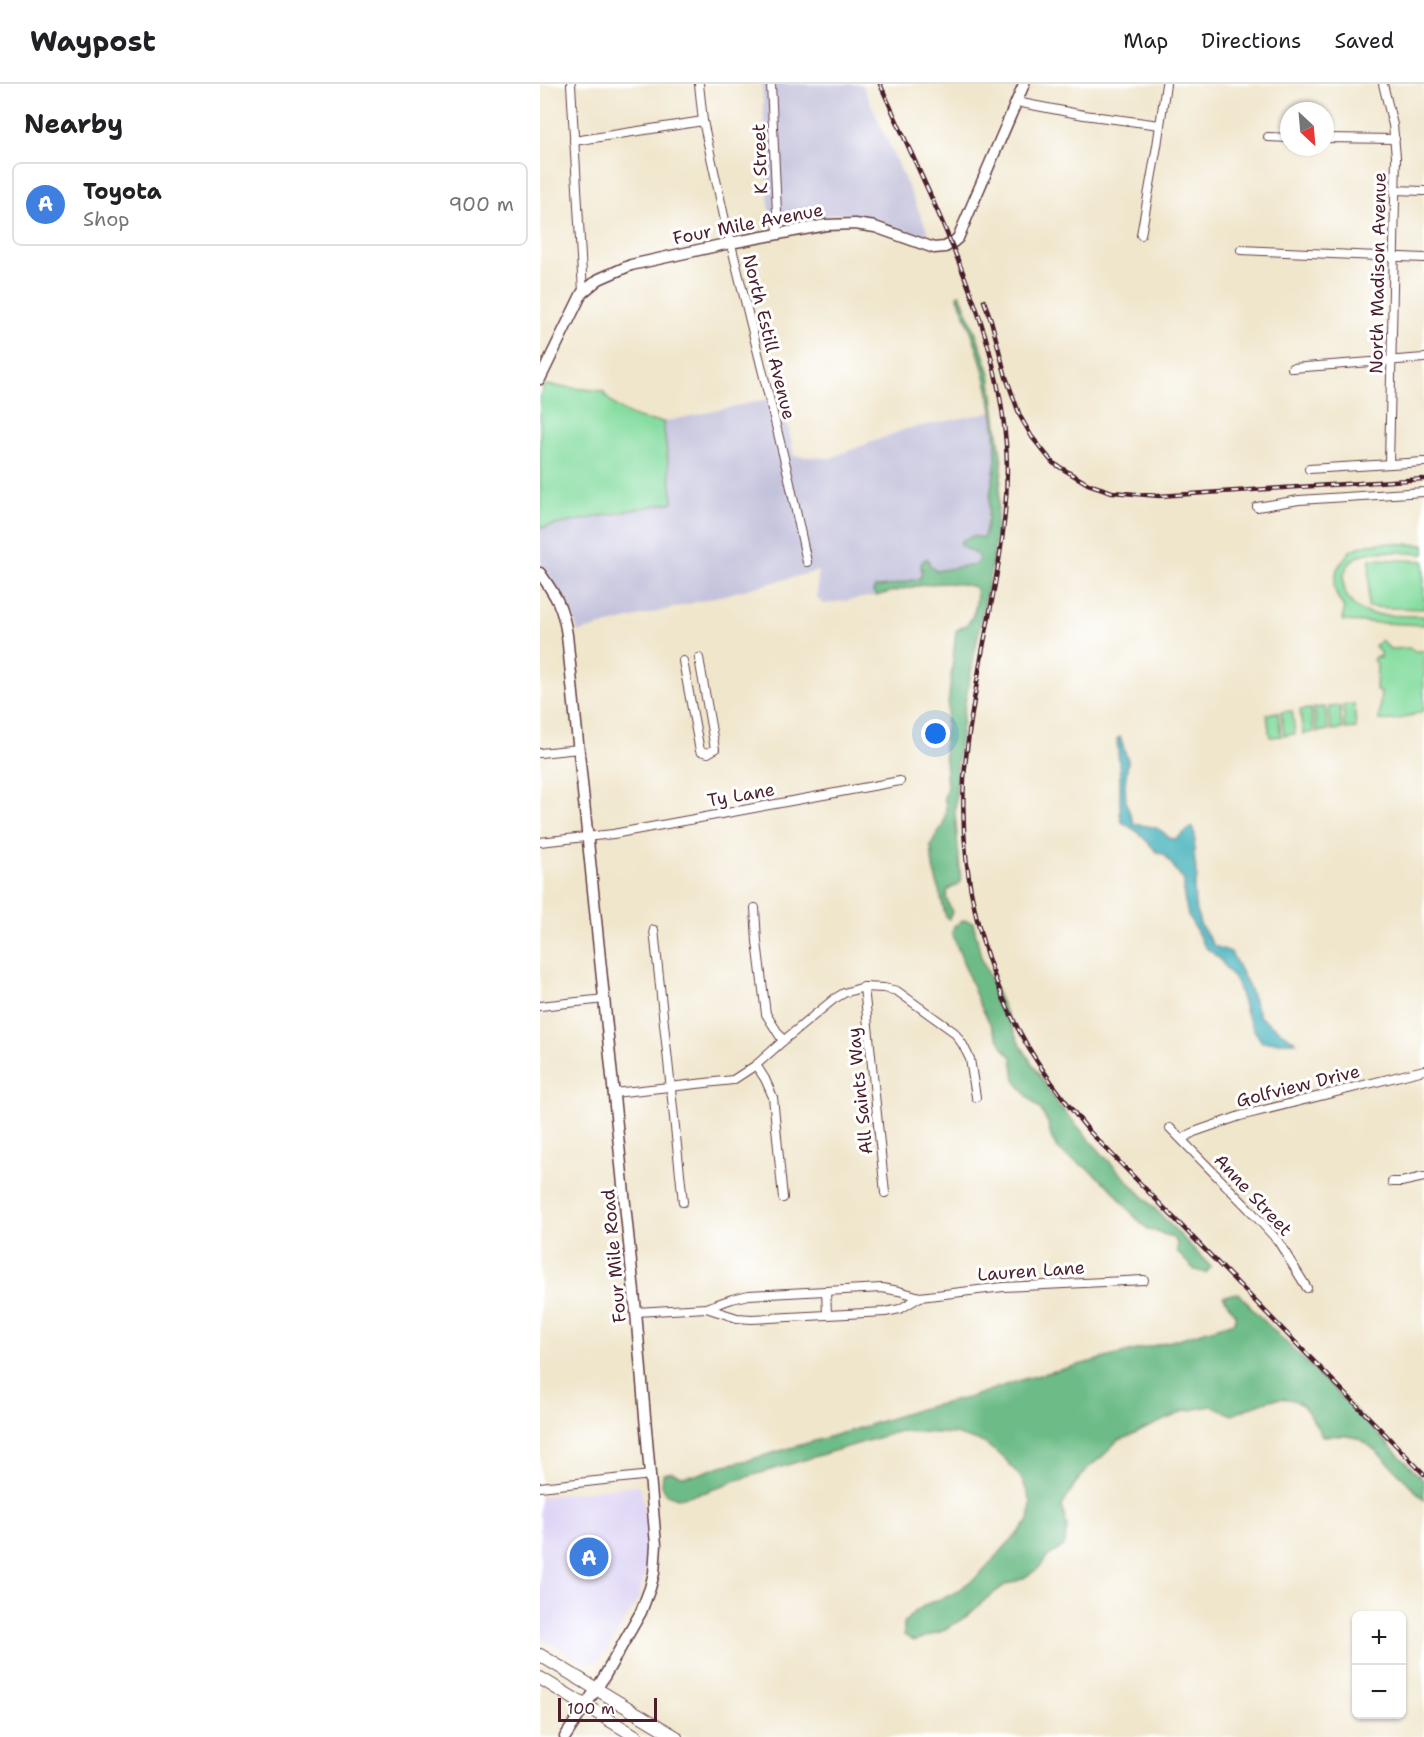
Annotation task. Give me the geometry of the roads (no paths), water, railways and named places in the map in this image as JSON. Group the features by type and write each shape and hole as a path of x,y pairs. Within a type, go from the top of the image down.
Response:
{"main road":[{"path":"540,1655 676,1737"},
{"path":"540,1678 637,1737"}],"street":[{"path":"571,84 583,292"},
{"name":"North Estill Avenue","path":"699,84 703,121 730,243 788,474 807,562"},
{"name":"K Street","path":"771,84 778,233"},
{"name":"Four Mile Avenue","path":"540,379 583,292 599,279 638,263 826,225 855,224 884,229 927,246 940,248 952,243 958,238 1024,84"},
{"path":"1141,235 1152,180 1166,84"},
{"name":"North Madison Avenue","path":"1383,84 1393,125 1396,158 1389,464"},
{"path":"1016,102 1084,115 1160,125"},
{"path":"574,141 703,121"},
{"path":"1268,137 1280,138"},
{"path":"1334,138 1395,139"},
{"path":"1394,190 1424,191"},
{"path":"1241,250 1424,258"},
{"path":"1293,368 1424,358"},
{"path":"1309,469 1424,462"},
{"path":"1257,507 1299,501 1424,492"},
{"path":"540,573 563,612 579,749 540,753"},
{"path":"683,661 700,751 708,753 715,749 699,658"},
{"name":"Four Mile Road","path":"565,1737 635,1623 650,1588 654,1573 656,1545 636,1312 579,749"},
{"name":"Ty Lane","path":"540,842 588,837 900,781"},
{"path":"755,908 759,964 766,1014 772,1027 783,1041"},
{"path":"654,930 682,1202"},
{"path":"614,1093 733,1080 756,1065 834,999 844,993 864,987 897,991 954,1032 970,1059 976,1097"},
{"name":"All Saints Way","path":"864,987 885,1193"},
{"path":"540,1006 605,999"},
{"path":"756,1065 773,1097 783,1198"},
{"name":"Golfview Drive","path":"1182,1139 1194,1132 1240,1116 1424,1070"},
{"name":"Anne Street","path":"1170,1128 1278,1241 1307,1288"},
{"path":"1392,1182 1424,1177"},
{"name":"Lauren Lane","path":"636,1312 706,1308 749,1295 882,1288 920,1297 1003,1287 1144,1280"},
{"path":"826,1291 827,1314"},
{"name":"Lauren Lane","path":"706,1308 737,1318 885,1312 900,1309 920,1297"},
{"path":"540,1487 651,1475"}],"water":[{"path":"1120,737 1128,761 1125,784 1126,803 1134,824 1157,828 1169,838 1176,839 1192,827 1195,835 1194,854 1197,879 1194,886 1195,905 1200,924 1214,946 1231,952 1249,987 1260,1017 1296,1042 1262,1042 1246,1013 1237,983 1219,958 1205,947 1188,915 1184,897 1184,881 1165,855 1157,852 1138,832 1122,822 1117,739"}],"railway":[{"path":"880,84 970,290 989,349 1002,411 1007,470 1004,523 969,731 963,814 965,848 976,917 997,983 1027,1045 1056,1089 1089,1131 1424,1474"},
{"path":"984,301 1020,416 1032,437 1053,463 1088,484 1112,492 1159,496 1424,479"}],"place":[{"name":"Toyota","path":"589,1557"}]}
